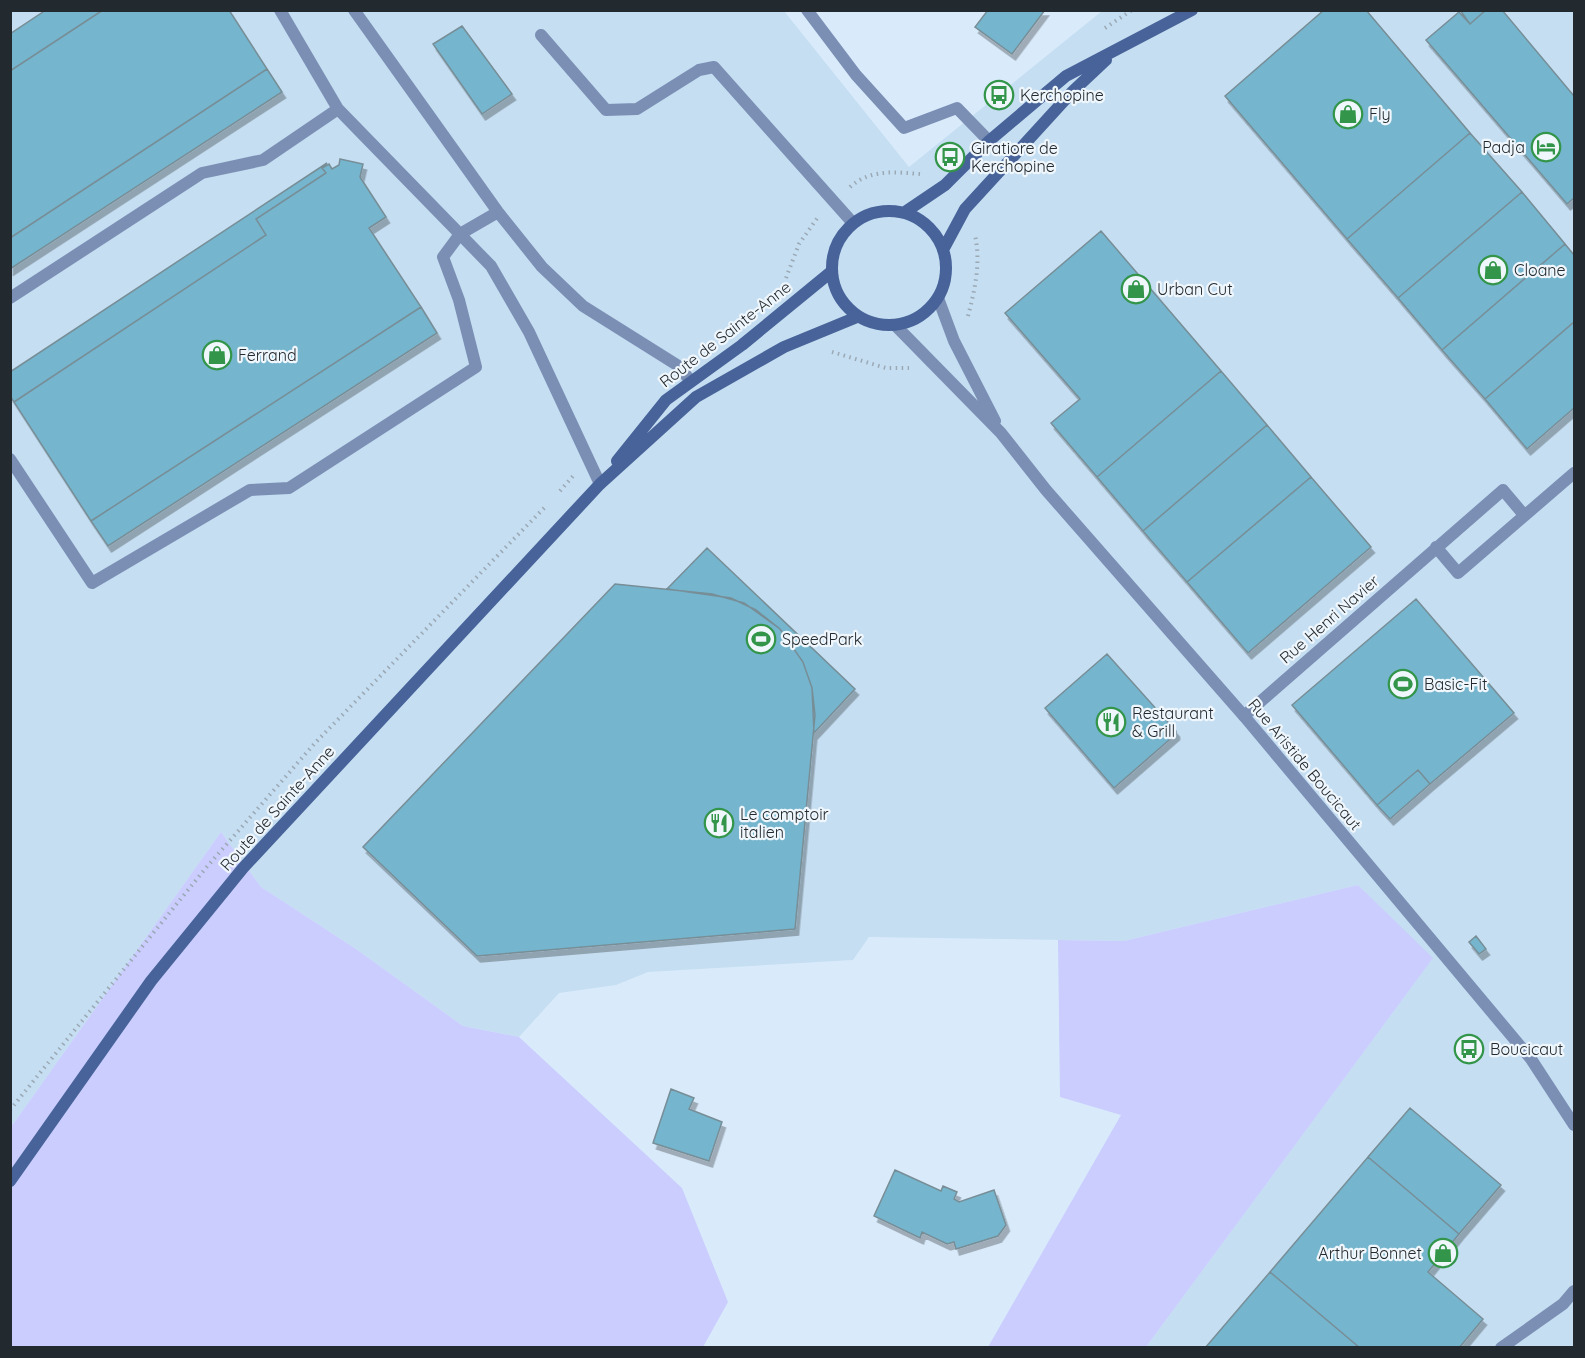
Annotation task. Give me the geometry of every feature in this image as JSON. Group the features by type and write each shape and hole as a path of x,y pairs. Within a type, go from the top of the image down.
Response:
{"main road":[{"path":"905,212 945,185 990,141 1066,76 1192,10"},
{"path":"943,250 965,209 1073,91 1116,51"},
{"path":"888,210 905,212 922,220 935,233 943,250 946,267 944,283 938,298 927,312 912,321 896,326 875,324 857,317 844,304 835,289 831,272 833,253 841,235 852,222 870,213 888,210"},
{"name":"Route de Sainte-Anne","path":"10,1181 151,981 243,868 600,484 666,400 690,380 742,345 831,272"},
{"name":"Route de Sainte-Anne","path":"600,484 696,397 784,347 857,317"}],"street":[{"path":"280,10 339,109 491,266 529,332 600,484"},
{"path":"354,10 498,212 542,267 583,306 677,365 690,380"},
{"path":"807,10 856,75 904,128 957,108 990,141"},
{"path":"541,35 606,110 637,109 699,70 714,67 852,222"},
{"path":"10,298 202,173 263,160 339,109"},
{"path":"10,459 92,583 250,490 289,488 476,367 459,300 443,257 460,234 498,212"},
{"name":"Rue Aristide Boucicaut","path":"938,298 954,341 1000,433"},
{"name":"Rue Aristide Boucicaut","path":"896,326 1000,433 1046,490 1244,716 1531,1059 1575,1125"},
{"path":"1436,547 1458,573 1575,473"},
{"name":"Rue Henri Navier","path":"1244,716 1503,490 1524,515"},
{"path":"1501,1347 1563,1304 1575,1291"}],"path":[{"path":"784,281 799,244 811,224"},
{"path":"967,322 976,285 978,249 975,232"},
{"path":"825,348 840,356 886,368 903,369 917,365"}],"shaded area":[{"path":"11,11 784,11 909,167 1102,11 1574,11 1574,1347 1146,1347 1432,959 1358,885 1124,941 869,937 853,960 648,972 616,985 559,993 519,1037 463,1026 356,949 261,887 221,832 11,1127"},
{"path":"221,832 261,887 356,949 463,1026 519,1037 682,1188 728,1302 703,1347 11,1348 11,1127"},
{"path":"1358,885 1433,958 1146,1347 988,1347 1121,1115 1060,1097 1058,940 1124,941"}],"building":[{"path":"46,10 103,10 10,71 10,34"},
{"path":"103,10 229,10 267,69 10,238 10,71"},
{"path":"988,10 1045,10 1012,54 975,27"},
{"name":"Fly","path":"1324,10 1366,10 1470,133 1347,239 1225,96"},
{"path":"1460,10 1486,10 1470,24"},
{"name":"Padja","path":"1486,10 1502,10 1574,96 1574,198 1567,204 1426,40 1459,12 1470,24"},
{"path":"462,26 512,94 482,114 433,44"},
{"path":"267,69 282,92 10,269 10,238"},
{"path":"1470,133 1522,192 1398,298 1347,239"},
{"name":"Ferrand","path":"340,159 363,164 360,177 386,217 369,228 421,307 91,521 14,402 266,235 256,219 326,173 322,168 329,164 332,169 339,165"},
{"path":"327,163 322,168 326,173 256,219 266,235 14,402 10,396 10,372"},
{"path":"1522,192 1565,244 1442,350 1398,298"},
{"path":"1101,231 1221,371 1097,477 1051,423 1080,399 1005,313"},
{"path":"1565,244 1574,255 1574,322 1485,399 1442,350"},
{"path":"421,307 437,333 108,546 91,521"},
{"path":"1574,322 1574,408 1527,449 1485,399"},
{"path":"1221,371 1267,425 1143,531 1097,477"},
{"path":"1267,425 1311,477 1187,582 1143,531"},
{"path":"1311,477 1371,547 1248,653 1187,582"},
{"path":"707,548 855,689 814,733 812,688 803,662 780,629 756,610 731,598 667,589"},
{"path":"615,584 712,594 744,603 780,629 803,662 812,688 815,715 795,929 477,956 363,847"},
{"name":"Basic-Fit","path":"1416,599 1514,713 1430,784 1418,770 1377,805 1292,705"},
{"name":"Restaurant & Grill","path":"1107,654 1176,731 1176,734 1114,788 1045,708"},
{"path":"1418,770 1430,784 1390,819 1377,805"},
{"path":"1476,936 1486,949 1479,954 1469,942"},
{"path":"671,1089 694,1098 689,1109 722,1122 709,1161 653,1143"},
{"path":"1410,1108 1501,1185 1459,1234 1368,1157"},
{"path":"1368,1157 1459,1234 1428,1272 1483,1319 1459,1348 1360,1348 1270,1272"},
{"path":"895,1170 941,1191 943,1186 957,1192 954,1199 959,1202 994,1190 1006,1225 998,1236 956,1249 954,1242 947,1244 922,1232 920,1238 874,1216"},
{"path":"1270,1272 1360,1348 1205,1348"}],"place":[{"name":"Kerchopine","path":"999,95"},
{"name":"Fly","path":"1348,114"},
{"name":"Padja","path":"1546,147"},
{"name":"Giratiore de Kerchopine","path":"950,157"},
{"name":"Cloane","path":"1493,270"},
{"name":"Urban Cut","path":"1136,289"},
{"name":"Ferrand","path":"217,355"},
{"name":"SpeedPark","path":"761,639"},
{"name":"Basic-Fit","path":"1403,684"},
{"name":"Restaurant & Grill","path":"1111,722"},
{"name":"Le comptoir italien","path":"719,823"},
{"name":"Boucicaut","path":"1469,1049"},
{"name":"Arthur Bonnet","path":"1443,1253"}]}
